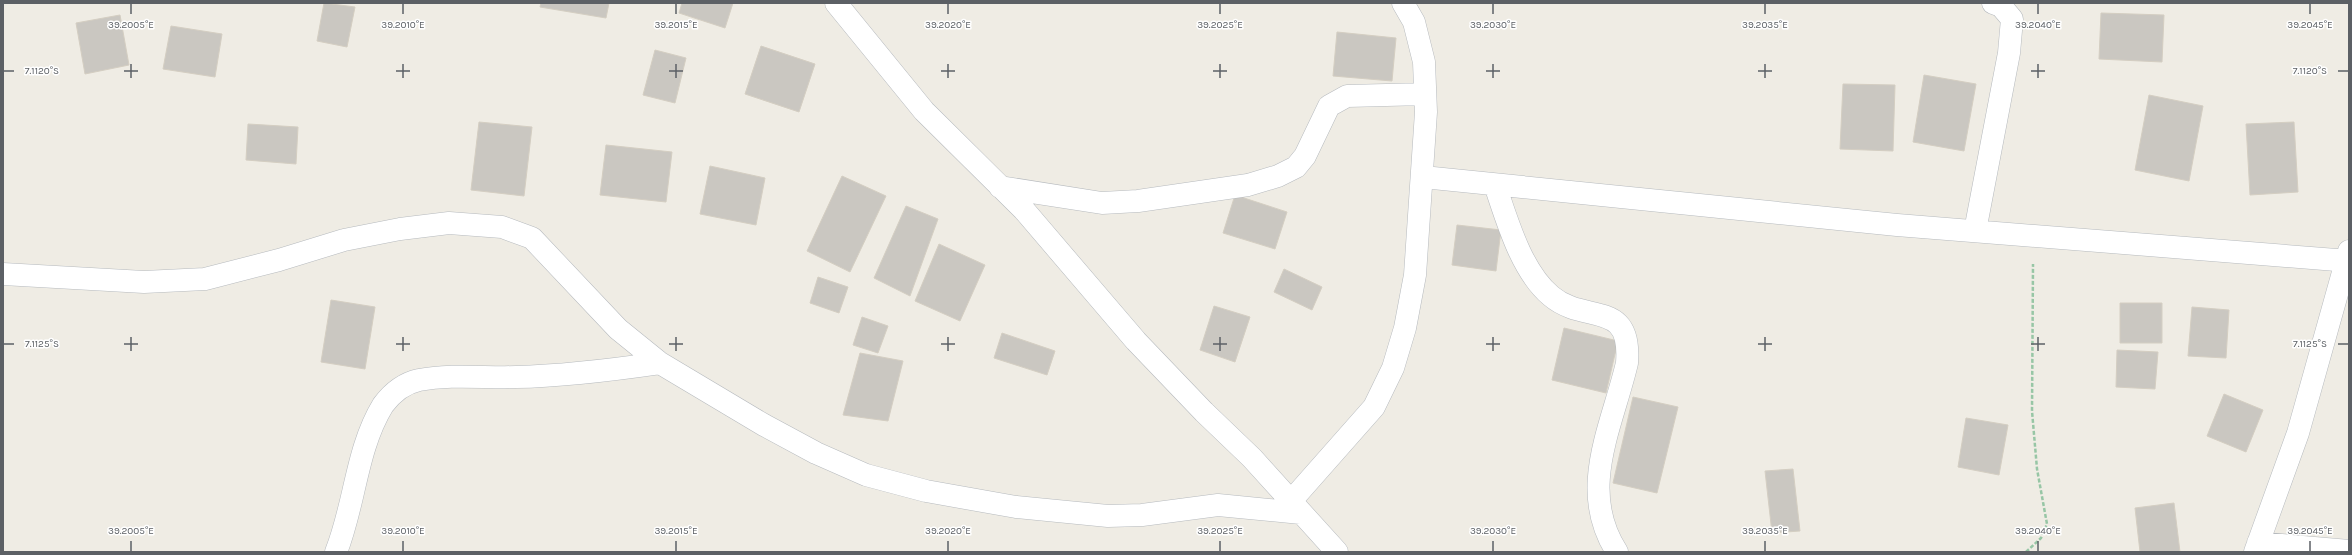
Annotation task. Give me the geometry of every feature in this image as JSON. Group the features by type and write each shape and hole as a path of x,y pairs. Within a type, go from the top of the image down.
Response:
{"street":[{"path":"836,3 924,111 1024,210 1136,342 1204,412 1252,458 1337,552"},
{"path":"1296,507 1374,407 1393,368 1405,328 1416,276 1425,94 1424,62 1414,22 1403,3"},
{"path":"1975,231 2009,54 2012,26 2012,19 2001,6 1993,3"},
{"path":"1000,187 1102,203 1138,201 1248,186 1278,176 1296,167 1305,156 1329,106 1336,100 1347,96 1425,94"},
{"path":"1422,177 1975,231 2348,258 2298,433 2256,547 2349,551"},
{"path":"1495,185 1514,238 1538,282 1551,296 1570,306 1612,319 1626,334 1628,346 1627,363 1598,472 1600,508 1607,536 1617,552"},
{"path":"3,274 144,282 205,279 279,260 344,240 400,229 449,223 487,225 518,231 532,238 618,330 660,363 764,425 816,453 866,474 926,491 1016,507 1108,516 1142,516 1218,504 1296,507"},
{"path":"336,552 368,440 384,405 400,387 426,380 587,373 660,363"}],"path":[{"path":"2026,552 2041,538 2047,524 2036,468 2032,411 2033,236"}],"building":[{"path":"324,3 355,7 347,47 317,41"},
{"path":"541,3 609,3 606,18 540,7"},
{"path":"682,3 733,3 725,28 679,13"},
{"path":"2101,13 2164,15 2162,62 2099,59"},
{"path":"120,15 129,65 85,74 76,23"},
{"path":"171,26 222,34 215,77 163,69"},
{"path":"1337,32 1396,38 1392,81 1333,76"},
{"path":"761,46 815,64 799,112 745,94"},
{"path":"655,50 686,58 675,103 643,95"},
{"path":"1924,75 1976,84 1964,151 1913,142"},
{"path":"1843,84 1895,85 1893,151 1840,149"},
{"path":"2149,95 2203,106 2189,181 2135,170"},
{"path":"479,122 532,127 524,196 471,190"},
{"path":"2294,122 2298,192 2250,195 2246,124"},
{"path":"248,124 298,127 296,164 246,160"},
{"path":"606,145 672,152 666,202 600,195"},
{"path":"710,166 765,178 756,225 700,214"},
{"path":"842,176 886,196 850,272 807,251"},
{"path":"1235,195 1287,212 1275,249 1223,233"},
{"path":"906,206 938,219 910,296 874,278"},
{"path":"1457,225 1501,230 1496,271 1452,265"},
{"path":"939,244 985,265 960,321 915,301"},
{"path":"1284,269 1322,287 1312,310 1274,292"},
{"path":"818,277 848,287 839,313 810,303"},
{"path":"331,300 375,307 365,369 321,362"},
{"path":"2120,303 2162,303 2162,343 2120,343"},
{"path":"1214,306 1250,317 1235,362 1200,350"},
{"path":"2192,307 2229,310 2226,358 2188,356"},
{"path":"862,317 888,326 878,353 853,345"},
{"path":"1564,328 1618,341 1606,393 1552,380"},
{"path":"1002,333 1055,351 1047,375 994,358"},
{"path":"2117,350 2158,352 2155,389 2116,387"},
{"path":"860,353 903,361 888,421 843,415"},
{"path":"2224,394 2263,410 2246,452 2207,436"},
{"path":"1633,397 1678,407 1657,493 1613,483"},
{"path":"1966,418 2008,425 1999,475 1958,467"},
{"path":"1793,469 1800,531 1772,533 1765,471"},
{"path":"2174,503 2180,552 2140,552 2135,508"}]}
